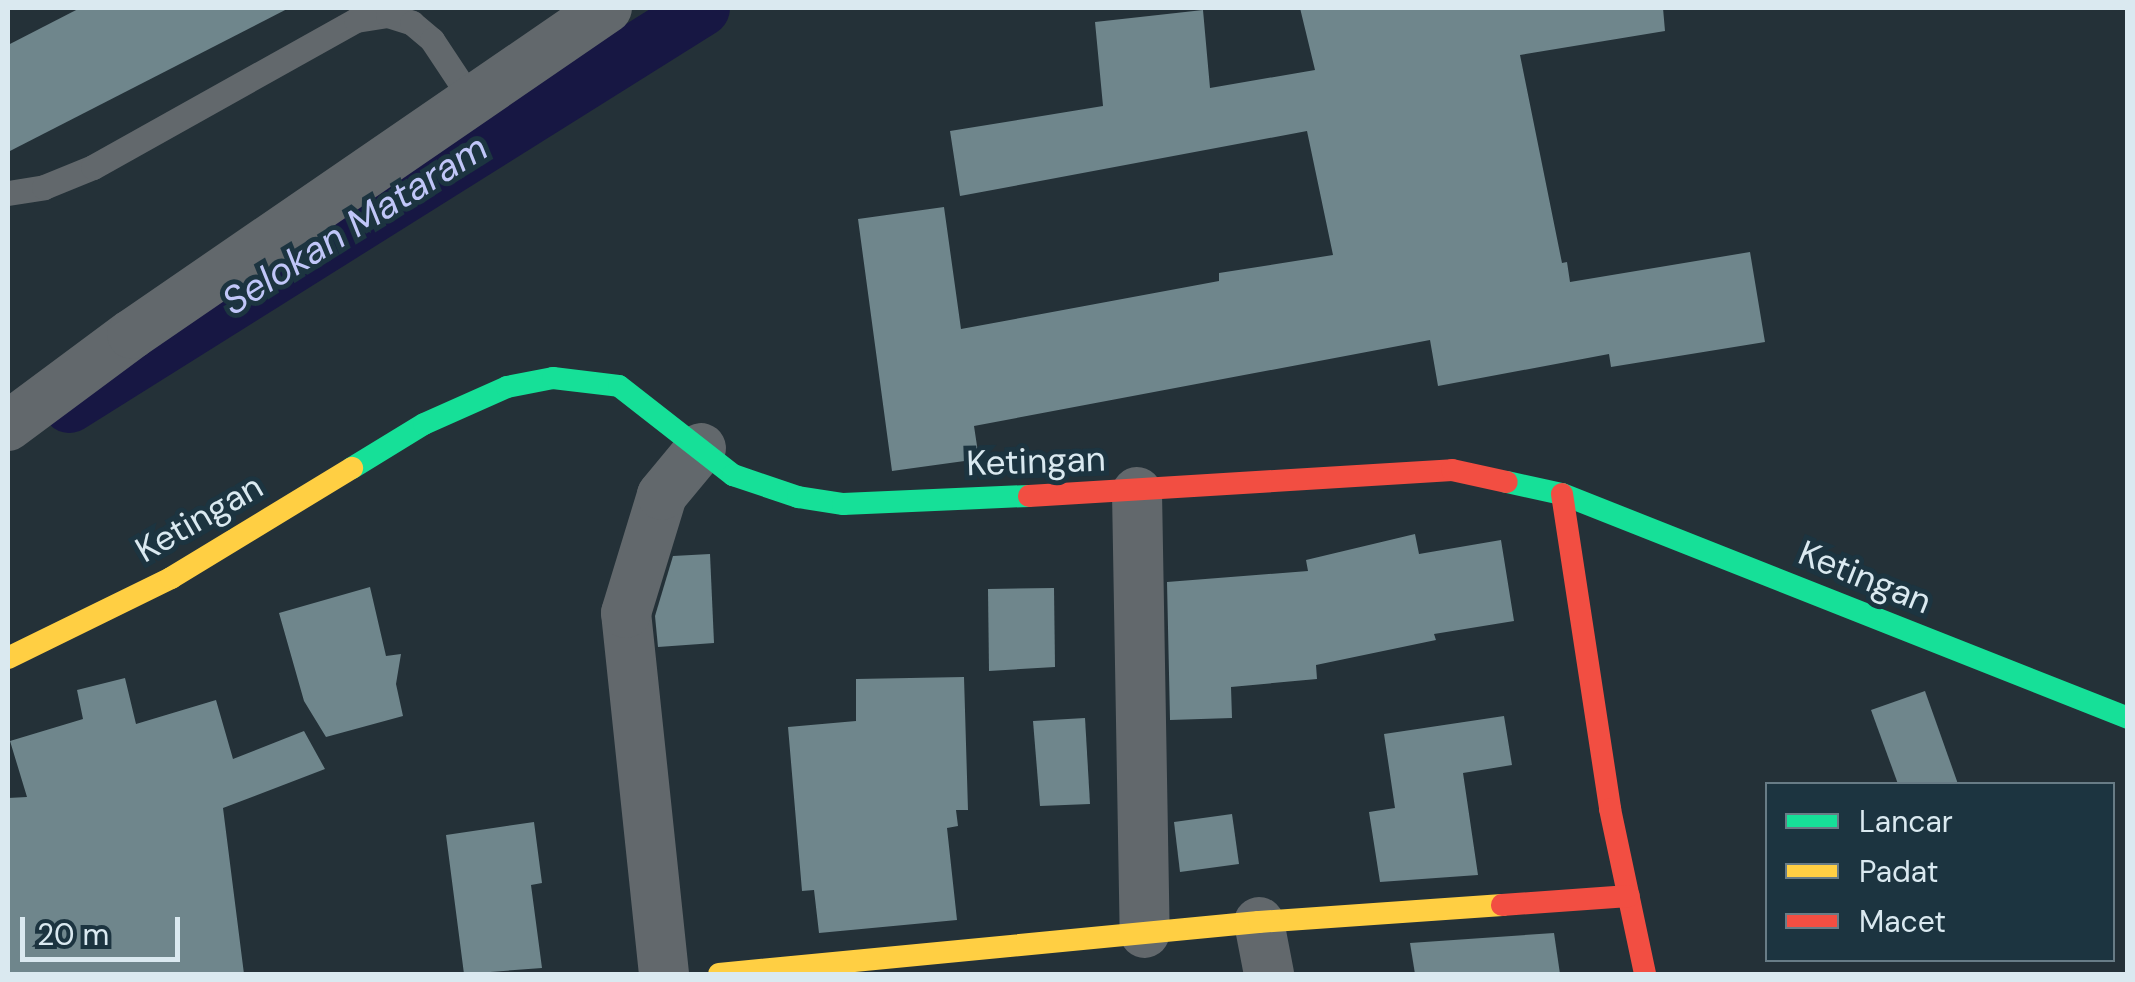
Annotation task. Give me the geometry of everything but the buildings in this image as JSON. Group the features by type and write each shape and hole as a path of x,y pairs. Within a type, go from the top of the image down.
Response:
{"street":[{"path":"8,426 606,8"},
{"name":"Ketingan","path":"8,658 171,578 424,424 507,386 553,378 619,386 733,475 759,486 844,504 1136,492 1452,470 1562,494 2128,718"},
{"path":"664,974 626,612 662,495 700,448"},
{"path":"1136,492 1146,933"},
{"path":"1562,494 1610,809 1645,974"},
{"path":"718,974 1258,922 1629,896"},
{"path":"1258,922 1269,974"}],"lane":[{"path":"8,193 44,187 93,167 356,20 388,16 412,23 432,40 471,99"}],"waterway":[{"name":"Selokan Mataram","path":"69,405 702,8"}],"traffic: fast":[{"path":"352,468 424,424 507,387 553,378 619,386 733,475 798,497 843,504 1029,496"},
{"path":"1507,482 1562,494 2128,718"}],"traffic: slow":[{"path":"8,658 171,578 352,468"},
{"path":"719,974 1259,922 1502,905"}],"traffic: jam":[{"path":"1029,496 1452,470 1507,482"},
{"path":"1562,494 1610,809 1645,974"},
{"path":"1502,905 1629,896"}]}
